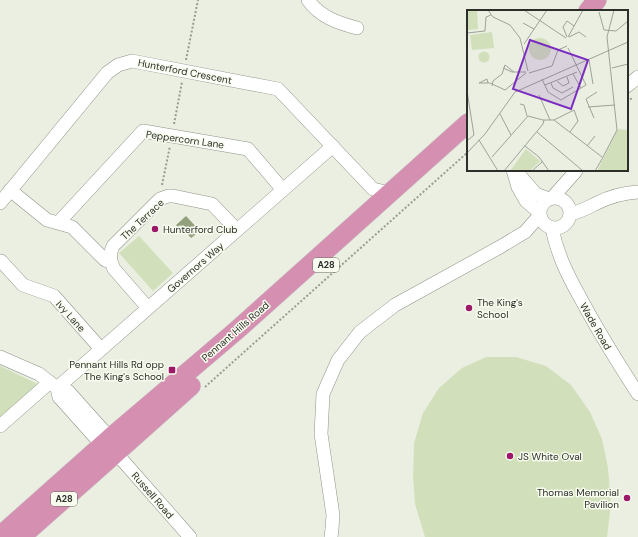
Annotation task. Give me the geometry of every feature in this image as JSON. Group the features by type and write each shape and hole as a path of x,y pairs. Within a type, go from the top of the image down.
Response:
{"highway":[{"path":"589,10 597,0"},
{"path":"605,10 612,0"},
{"name":"Pennant Hills Road","path":"21,537 109,445 237,330 381,191 467,124"},
{"name":"Pennant Hills Road","path":"0,536 109,445 467,139"}],"street":[{"path":"308,0 314,8 328,18 357,28"},
{"name":"Hunterford Crescent","path":"0,203 107,73 118,65 132,61 278,89 333,146 381,191"},
{"path":"628,85 638,77"},
{"name":"Peppercorn Lane","path":"58,223 143,131 248,149 283,190"},
{"name":"Governors Way","path":"0,426 101,349 333,146"},
{"path":"514,171 518,187 526,201 540,214 544,223 551,228"},
{"path":"515,171 536,194 550,198 560,198 568,213"},
{"path":"331,537 333,515 321,434 323,394 338,360 360,332 395,305 525,232 540,214 542,205 577,171"},
{"path":"559,255 577,171"},
{"path":"10,190 46,220 72,227 105,260 110,262 118,274 148,308"},
{"path":"568,213 581,212 611,196 623,193 638,192"},
{"name":"The Terrace","path":"110,262 113,246 163,197 173,196 212,204 237,230"},
{"path":"525,232 559,228 568,213"},
{"name":"Wade Road","path":"551,228 563,266 595,325 638,394"},
{"name":"Ivy Lane","path":"0,262 1,261 23,285 54,296 101,349"},
{"path":"0,357 39,374 54,385 59,397 109,445"},
{"name":"Russell Road","path":"109,445 190,537"}],"path":[{"path":"163,197 161,190 198,0"},
{"path":"205,388 467,153"}],"shaded area":[{"path":"186,216 200,231 191,238 180,225 178,227 176,225"},
{"path":"139,236 173,273 153,291 119,253"},
{"name":"JS White Oval","path":"486,357 516,357 546,366 571,385 590,412 602,439 608,468 611,504 607,537 425,537 415,504 413,476 414,443 423,413 439,388 462,368"},
{"path":"0,366 40,385 0,421"}],"place":[{"name":"Hunterford Club","path":"155,229"},
{"name":"The King's School","path":"469,308"},
{"name":"Pennant Hills Rd opp The King's School","path":"172,370"},
{"name":"JS White Oval","path":"510,456"},
{"name":"Thomas Memorial Pavilion","path":"627,498"}]}
